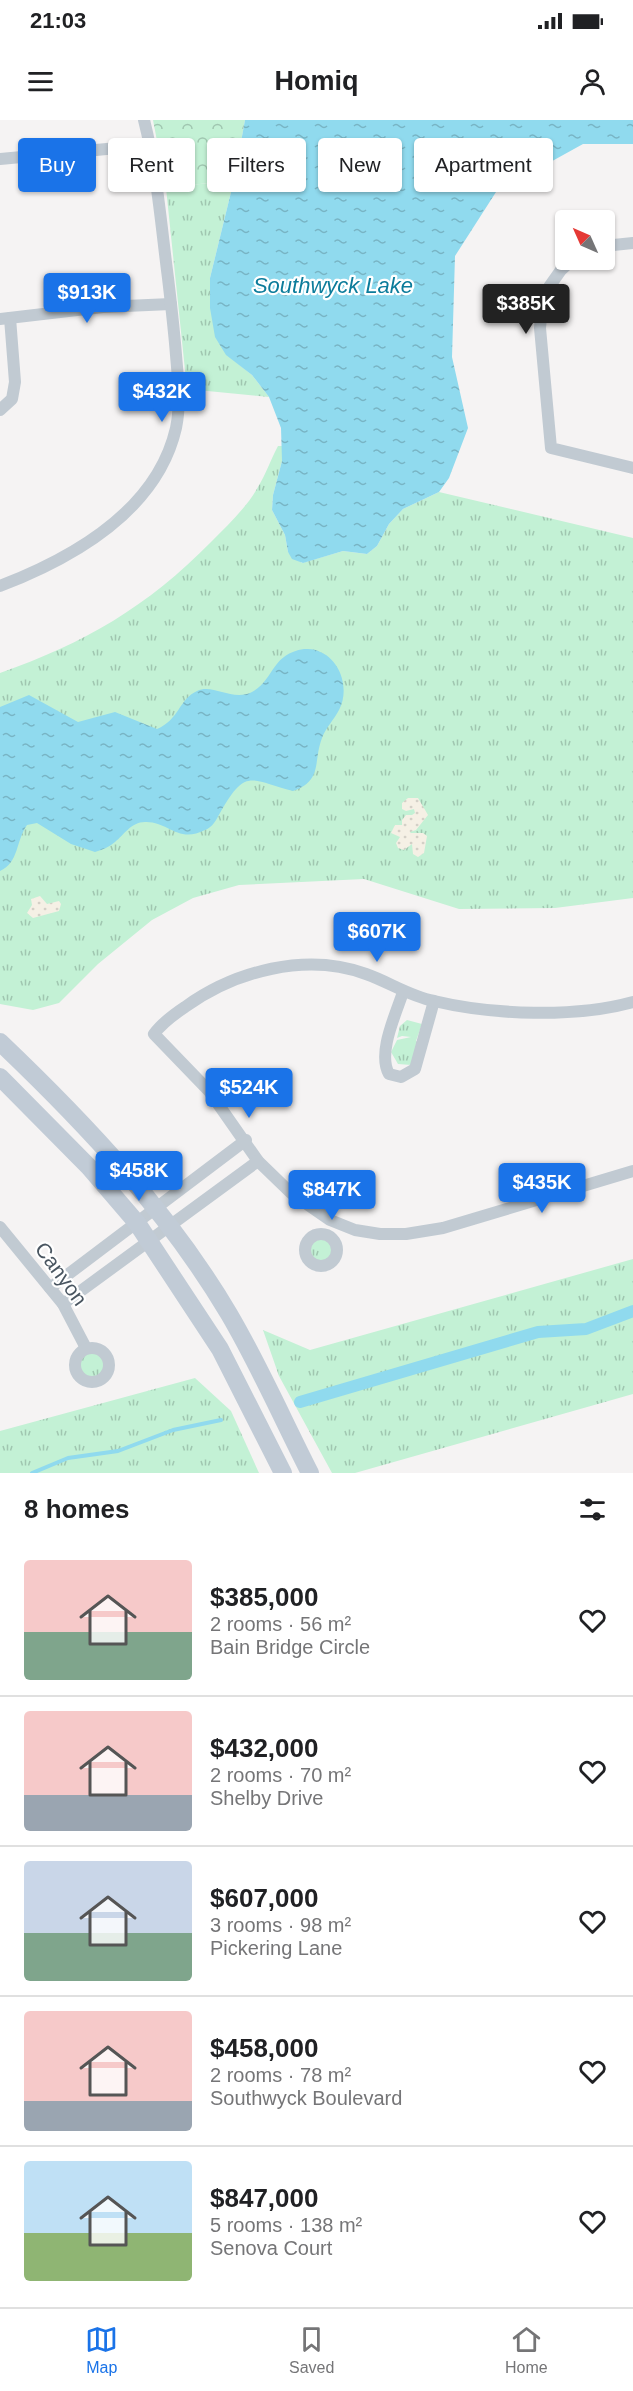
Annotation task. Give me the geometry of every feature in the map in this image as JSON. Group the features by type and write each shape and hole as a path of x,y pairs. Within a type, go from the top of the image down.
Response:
{"street":[{"path":"144,120 148,138"},
{"path":"0,159 108,149"},
{"path":"0,586 47,566 91,540 133,506 154,482 164,466 176,427 179,387 171,304 156,192"},
{"path":"615,245 633,243"},
{"path":"561,270 549,287 542,307 540,328 551,448 633,468"},
{"path":"0,410 12,399 15,382 5,318 103,307 171,304"},
{"path":"633,1002 607,1008 565,1012 489,1010 434,1001 403,992 366,974 346,969 325,966 283,967 242,977 223,985 183,1009 161,1025 154,1034 209,1091 246,1140 258,1161 291,1193 330,1220 355,1230 380,1234 406,1234 443,1228 633,1170"},
{"path":"403,992 384,1054 385,1066 389,1074 401,1077 415,1069 434,1001"},
{"path":"0,1042 87,1127 156,1208 228,1314 310,1473"},
{"path":"0,1077 89,1167 137,1223 220,1349 283,1473"},
{"path":"51,1288 246,1140"},
{"path":"63,1304 258,1161"},
{"path":"327,1235 330,1220"},
{"name":"Canyon","path":"0,1227 63,1304 86,1348"}],"green space":[{"path":"153,120 245,120 242,138 207,138 207,183 195,185 195,138 156,138"},
{"path":"207,183 207,192 231,192 210,278 226,354 252,375 269,397 187,389 166,192 195,192 195,185"},
{"path":"278,446 282,446 282,461 273,495 272,510 285,535 288,552 302,563 343,551 367,554 377,546 389,524 403,509 439,492 633,538 633,898 555,908 459,909 364,879 239,885 193,898 152,920 98,964 59,1003 33,1010 0,1004 0,673 87,636 139,604 163,586 243,509 261,482"},
{"path":"407,1020 422,1024 416,1041 419,1044 411,1065 398,1064 391,1052 397,1040 411,1037 397,1038 400,1026"},
{"path":"320,1234 326,1235 334,1243 334,1255 326,1263 320,1264 314,1263 306,1255 305,1249 306,1243 314,1235"},
{"path":"633,1259 633,1394 355,1473 332,1473 279,1376 263,1330 310,1350"},
{"path":"92,1350 98,1351 106,1359 106,1371 98,1379 92,1380 86,1379 78,1371 77,1365 78,1359 86,1351"},
{"path":"195,1378 231,1411 259,1473 0,1473 0,1431"}],"sand":[{"path":"408,798 418,798 428,815 416,830 410,832 423,833 427,836 424,853 418,857 413,854 412,844 404,850 398,848 396,843 400,837 391,833 395,825 402,825 402,820 406,815 415,813 414,809 406,811 402,809 402,803"},
{"path":"40,896 47,904 59,901 61,904 59,911 33,918 27,913 32,905 31,899"}],"water":[{"name":"Southwyck Lake","path":"245,120 633,120 633,144 583,144 553,161 553,138 414,138 414,192 496,192 455,256 452,357 468,428 449,478 439,492 403,509 389,524 377,546 367,554 343,551 303,563 292,559 288,552 285,535 272,510 273,495 282,461 281,428 269,397 252,375 226,355 215,337 210,308 210,278 231,192 306,192 306,138 242,138"},
{"path":"304,649 316,650 333,661 341,676 344,693 339,710 322,738 313,776 309,782 293,791 258,781 243,783 229,798 214,823 205,830 187,835 153,823 140,823 132,826 110,845 95,852 71,844 37,823 27,825 11,863 0,871 0,707 29,695 78,722 115,712 157,729 170,720 186,699 197,691 210,689 237,695 252,692 285,656"}],"waterway":[{"path":"300,1402 538,1332 586,1329 633,1311"},
{"path":"32,1473 68,1458 118,1451 173,1430 221,1420"}]}
